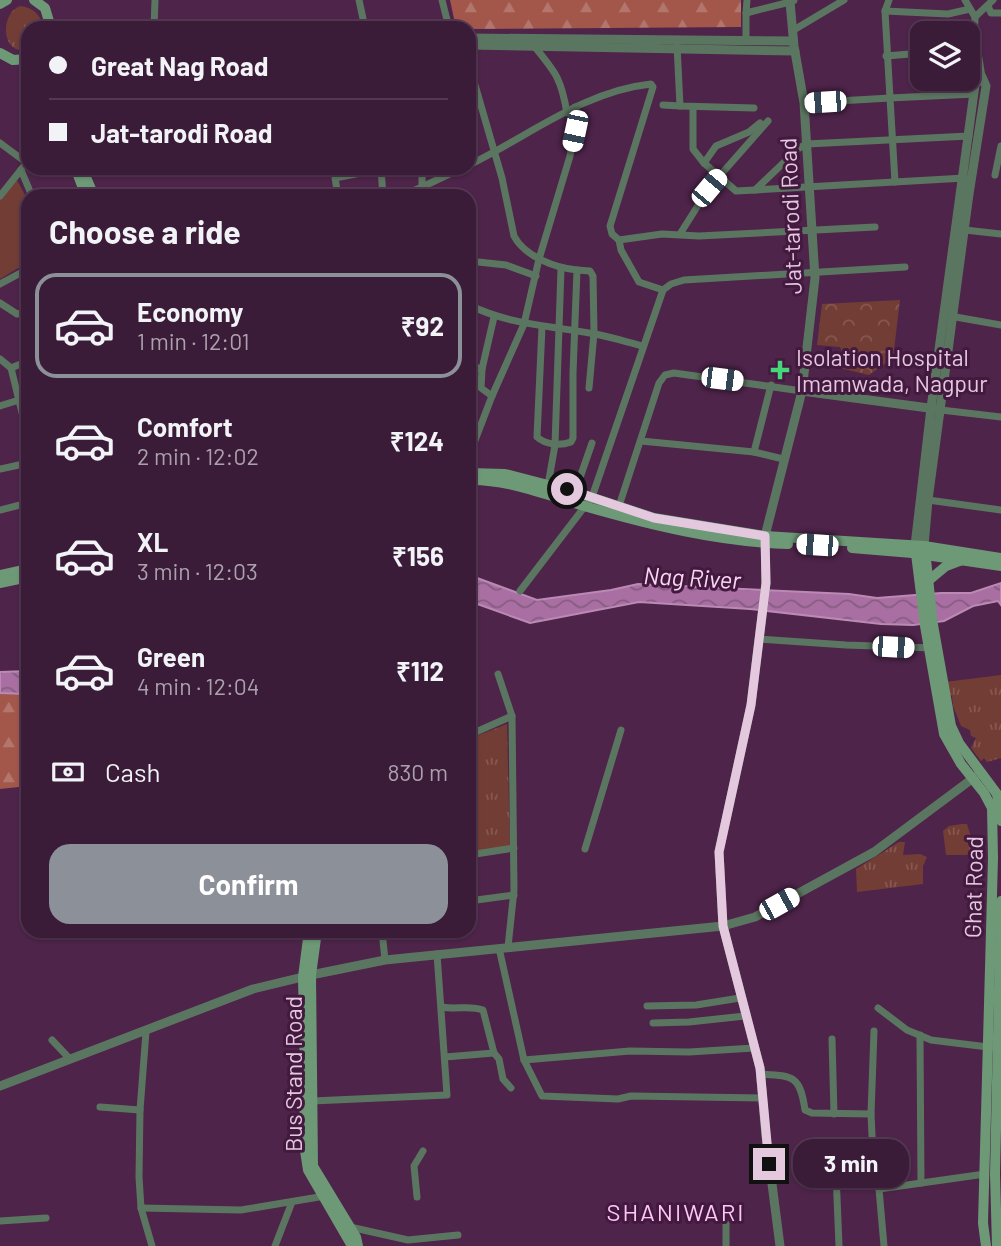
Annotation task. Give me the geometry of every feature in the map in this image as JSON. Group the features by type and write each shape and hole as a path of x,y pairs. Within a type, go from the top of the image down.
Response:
{"main road":[{"path":"41,2 48,21"},
{"path":"1,57 21,59"},
{"path":"476,473 505,474 592,497 654,518 765,540"},
{"path":"476,481 495,482 659,527 765,540 1001,558"},
{"path":"920,550 1001,566"},
{"name":"Ghat Road","path":"920,550 929,626 951,726 992,808 998,915 997,997 985,1174 983,1223 986,1246"},
{"path":"925,585 946,566 962,560"},
{"path":"0,575 21,570"},
{"path":"0,583 21,578"},
{"name":"Ghat Road","path":"976,776 997,794 1001,821"},
{"name":"Ghat Road","path":"998,915 1001,901"},
{"path":"309,938 303,1144 307,1170 326,1196 355,1246"},
{"name":"Bus Stand Road","path":"315,938 307,976 313,1166 326,1196 350,1227 355,1246"},
{"name":"Ghat Road","path":"992,1047 998,1079 998,1239"},
{"path":"984,1211 998,1211"},
{"path":"983,1223 998,1211"}],"street":[{"path":"154,21 155,0"},
{"path":"359,0 364,21"},
{"path":"442,0 447,21"},
{"path":"746,40 747,0"},
{"path":"476,43 534,46 793,42 844,0"},
{"path":"889,0 885,11 886,56 895,182"},
{"path":"965,0 975,21"},
{"path":"746,13 791,1"},
{"name":"Jat-tarodi Road","path":"780,1246 760,1074 723,926 719,852 751,705 766,583 765,540 802,391 815,271 804,103 793,42 791,1"},
{"path":"975,17 991,7"},
{"path":"991,7 1001,13"},
{"path":"991,7 1001,19"},
{"path":"885,11 948,14 970,9"},
{"path":"476,43 677,44 746,40 793,42"},
{"path":"677,44 680,106"},
{"path":"534,46 562,85 567,113"},
{"path":"886,56 910,54"},
{"path":"920,550 936,409 968,178 986,86 980,58"},
{"path":"968,178 974,94 978,80 982,77"},
{"path":"476,162 593,97 622,88 653,85 610,226 612,234 620,240 662,234 699,236 875,226"},
{"path":"476,88 502,178 516,242 539,259 561,269 590,271 593,276 594,333 589,388"},
{"path":"804,103 974,94"},
{"path":"663,105 754,108"},
{"path":"476,438 524,324 539,259 570,156 577,116 575,107"},
{"path":"694,107 693,149 704,163 736,191 968,178"},
{"path":"680,234 709,188 764,122 749,132 716,146 704,163"},
{"path":"755,190 799,148 807,144 969,136"},
{"path":"0,143 21,158"},
{"path":"995,175 1001,151"},
{"path":"0,196 21,170"},
{"path":"335,175 337,189"},
{"path":"335,178 350,175"},
{"path":"427,189 450,175"},
{"path":"961,228 1001,234"},
{"path":"620,240 621,250 639,282 663,290"},
{"path":"476,262 506,265 536,276"},
{"path":"520,591 592,497 663,290 670,284 684,280 905,267"},
{"path":"548,485 555,445 561,269"},
{"path":"542,327 537,437 555,445 571,442 573,438 577,271"},
{"path":"0,284 21,273"},
{"path":"0,303 17,314 21,313"},
{"path":"476,308 494,317 524,324 594,333 643,346"},
{"path":"949,316 1001,325"},
{"path":"492,396 481,388 482,369 494,317"},
{"path":"0,359 11,368 21,408"},
{"path":"11,368 21,364"},
{"path":"476,368 482,369"},
{"path":"619,506 659,383 665,374 771,385 1001,417"},
{"path":"754,452 771,385"},
{"path":"0,406 19,400"},
{"path":"920,550 928,500 936,409"},
{"path":"641,441 754,452 783,459"},
{"path":"575,492 592,443"},
{"path":"0,469 21,464"},
{"path":"928,500 1001,509"},
{"path":"0,510 21,505"},
{"path":"760,639 933,648"},
{"path":"499,674 512,716 514,895 504,948 524,1060 542,1096 618,1099 762,1098"},
{"path":"476,733 512,716"},
{"path":"585,849 621,730"},
{"path":"0,1086 253,989 307,976 385,960 723,926 755,917 874,852 976,776"},
{"path":"476,854 514,848"},
{"path":"476,900 514,895"},
{"path":"383,938 385,960"},
{"path":"312,1101 447,1095 437,954"},
{"path":"647,1006 696,1005 740,998"},
{"path":"442,1007 471,1007 483,1010 503,1079 511,1088"},
{"path":"878,1008 907,1030 931,1040 992,1047"},
{"path":"653,1023 745,1016"},
{"path":"874,1031 871,1114 874,1177 879,1189 884,1246"},
{"path":"146,1032 140,1110 139,1177 141,1208 152,1246"},
{"path":"920,1035 921,1182"},
{"path":"832,1039 834,1114"},
{"path":"52,1040 68,1058"},
{"path":"524,1060 630,1051 690,1052 754,1048"},
{"path":"445,1056 494,1053"},
{"path":"760,1074 787,1075 797,1080 803,1093 805,1110 812,1113 871,1114"},
{"path":"100,1107 140,1110"},
{"path":"417,1197 414,1166 423,1151"},
{"path":"839,1246 836,1173 841,1169 874,1170"},
{"path":"879,1189 985,1174"},
{"path":"141,1208 241,1210 326,1196"},
{"path":"275,1246 292,1202"},
{"path":"0,1221 46,1219"},
{"path":"726,1224 726,1246"},
{"path":"350,1227 409,1243 458,1235"}],"green space":[{"path":"450,0 741,0 741,27 476,29 476,21 454,21"},
{"path":"21,6 30,8 41,21 21,21 21,50 12,46 6,32 9,16"},
{"path":"17,180 22,189 21,266 0,279 0,200"},
{"path":"900,300 893,358 869,375 840,368 840,347 817,345 822,304"},
{"path":"1001,675 1001,758 987,762 984,758 981,761 971,748 976,738 971,736 970,730 961,726 952,696 946,693 945,682"},
{"path":"0,693 20,694 21,787 0,789"},
{"path":"507,724 510,846 476,851 476,736"},
{"path":"967,824 971,838 969,855 946,855 943,831 949,826"},
{"path":"899,842 905,842 903,855 920,854 927,857 923,866 923,884 857,892 856,869"}],"water":[{"path":"476,578 537,600 638,584 849,594 877,598 971,593 1001,583 1001,605 998,601 973,606 944,621 913,625 881,624 750,609 639,602 530,623 476,604"},
{"path":"21,671 21,694 0,693 0,672"}],"place":[{"name":"Isolation Hospital Imamwada, Nagpur","path":"780,370"}],"district":[{"name":"SHANIWARI","path":"676,1211"}],"route":[{"path":"567,489 654,518 765,536 766,583 751,705 719,852 723,926 760,1068 769,1164"}],"water label":[{"name":"Nag River","path":"692,577"}]}
